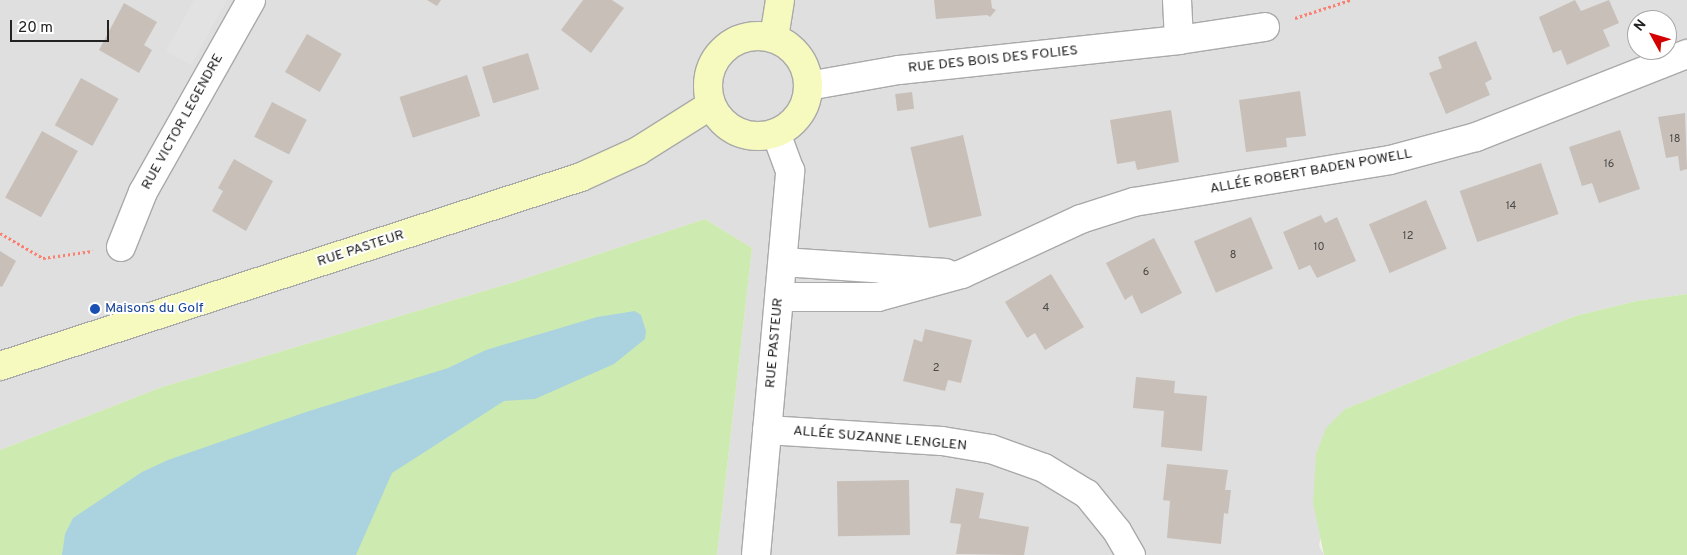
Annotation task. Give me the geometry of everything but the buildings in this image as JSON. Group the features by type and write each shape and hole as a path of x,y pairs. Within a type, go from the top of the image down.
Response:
{"street":[{"name":"RUE VICTOR LEGENDRE","path":"120,247 143,192 251,0"},
{"path":"774,38 780,0"},
{"path":"1176,0 1178,40"},
{"name":"RUE DES BOIS DES FOLIES","path":"808,86 899,70 1178,40 1265,27"},
{"path":"757,36 774,38 788,46 800,59 808,86 806,103 791,124 776,133 757,137 740,134 720,120 711,105 708,77 716,57 739,39 757,36"},
{"name":"ALLÉE ROBERT BADEN POWELL","path":"780,297 878,297 962,274 1081,220 1134,202 1390,160 1466,140 1687,54"},
{"name":"RUE PASTEUR","path":"0,366 581,177 638,151 711,105"},
{"name":"RUE PASTEUR","path":"756,555 790,171 776,133"},
{"name":"ALLÉE ROBERT BADEN POWELL","path":"783,262 962,274"},
{"name":"ALLÉE SUZANNE LENGLEN","path":"767,430 942,441 992,449 1044,468 1087,494 1117,531 1131,555"}],"path":[{"path":"1265,27 1350,0"},
{"path":"0,233 43,258 120,247"}],"shaded area":[{"path":"0,0 1687,0 1687,294 1636,301 1575,316 1345,409 1319,546 1324,555 717,555 752,248 705,219 511,283 162,387 0,450"},
{"path":"194,0 227,0 191,65 166,51"}],"green space":[{"path":"705,219 752,248 717,555 0,555 0,450 162,387 511,283"},
{"path":"1687,294 1687,555 1324,555 1313,503 1316,454 1326,428 1345,409 1575,316 1636,301"}],"water":[{"path":"635,311 641,315 646,331 645,339 614,364 535,399 504,401 392,473 356,555 62,555 65,534 73,518 142,472 168,460 306,412 448,368 486,350 597,317"}],"place":[{"name":"Maisons du Golf","path":"95,309"}]}
